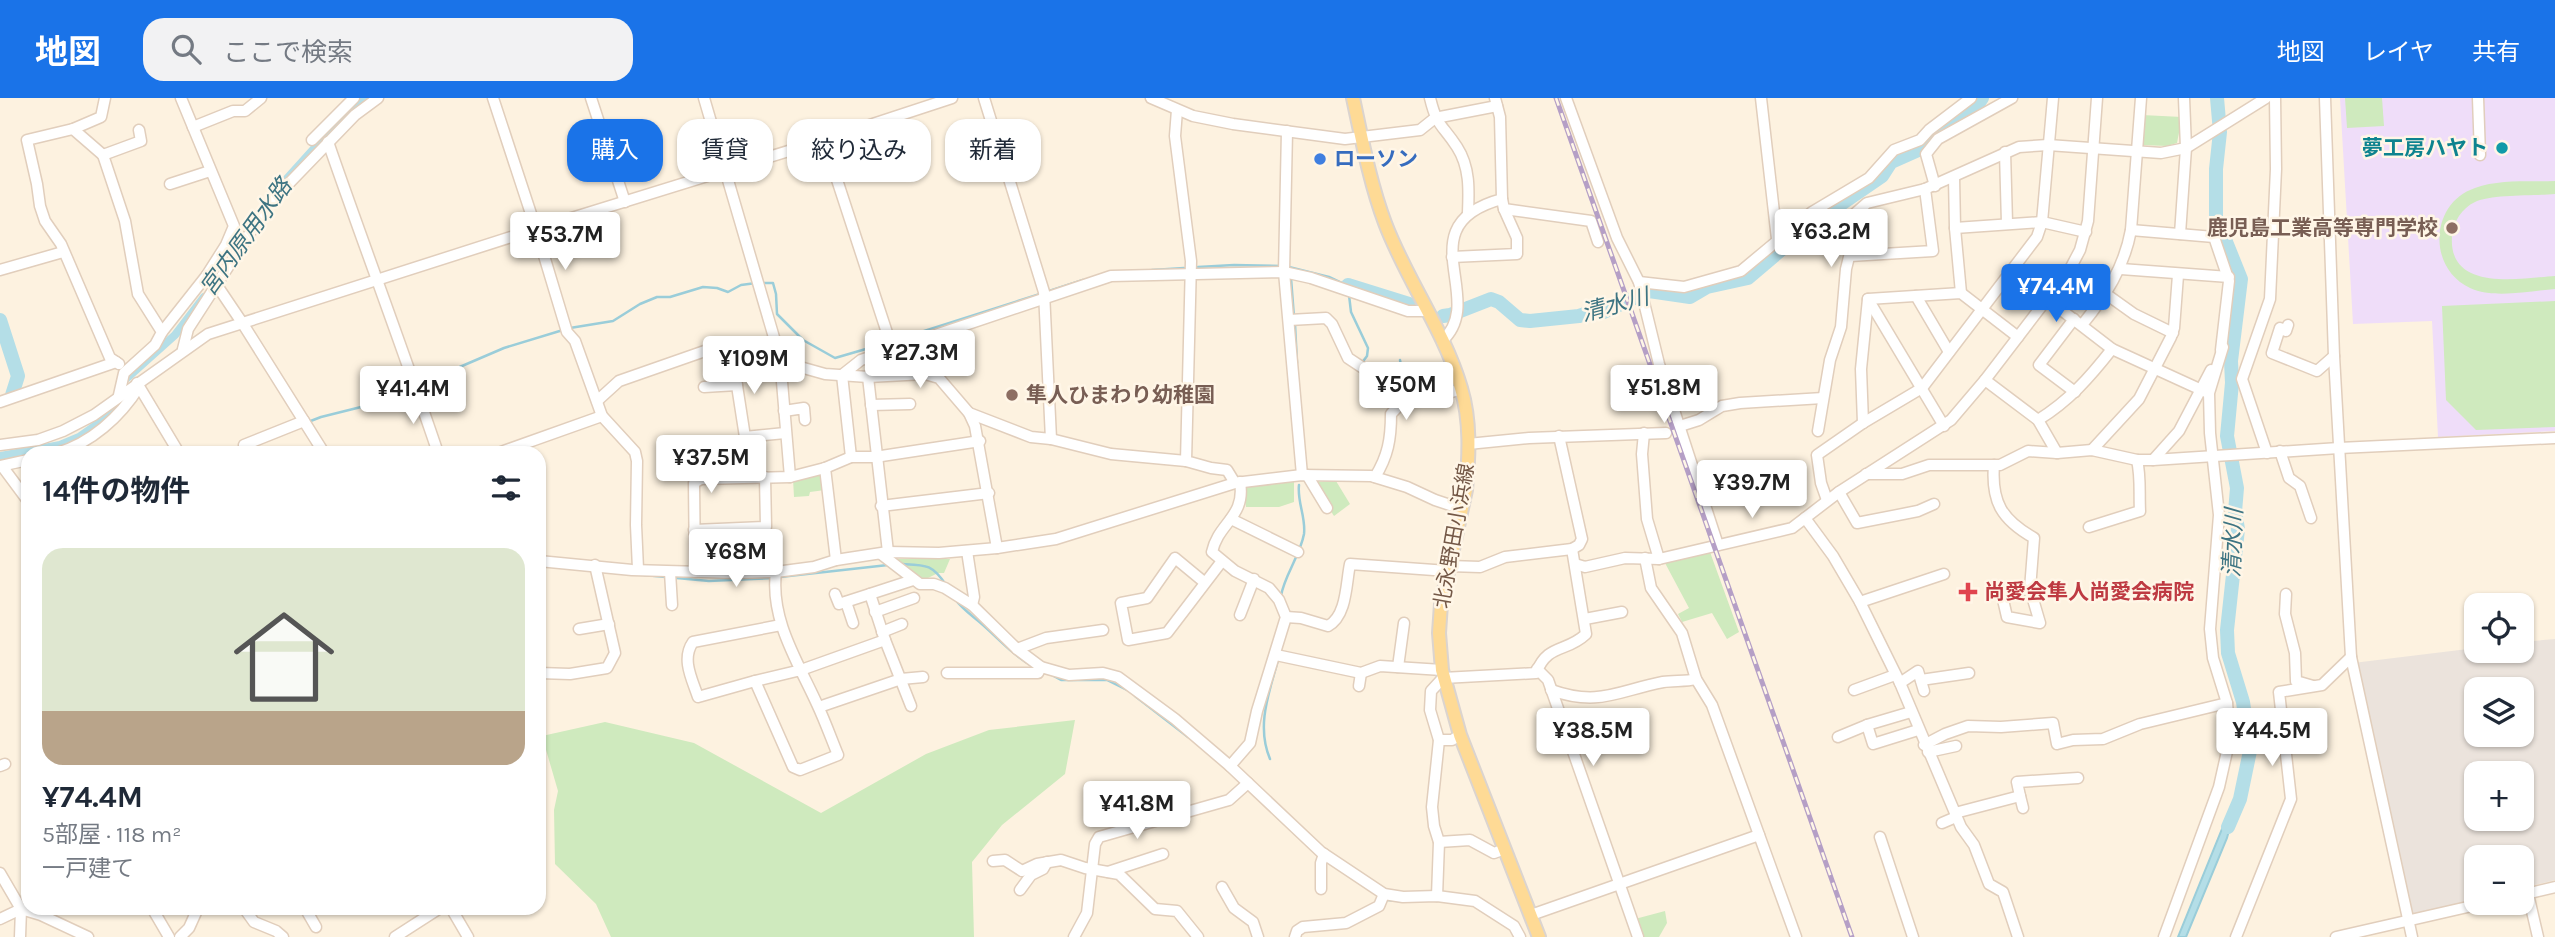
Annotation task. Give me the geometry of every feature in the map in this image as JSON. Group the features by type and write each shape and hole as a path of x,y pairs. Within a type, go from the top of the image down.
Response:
{"main road":[{"name":"北永野田小浜線","path":"1353,98 1385,222 1442,341 1461,389 1468,444 1466,490 1448,568 1440,619 1443,674 1460,735 1539,937"}],"street":[{"path":"106,98 101,117 73,129 27,140 40,205 46,221 61,244 110,358 128,369"},
{"path":"118,395 124,373 155,345 162,332 207,275 226,245 234,226 181,98"},
{"path":"193,127 233,111 245,111 261,98"},
{"path":"312,140 354,98"},
{"path":"493,98 565,328 575,341 602,416 635,452 638,569"},
{"path":"591,98 625,202"},
{"path":"704,98 710,119"},
{"path":"889,119 952,98"},
{"path":"984,98 1045,297 1051,439"},
{"path":"1151,98 1165,101 1177,110 1234,124 1345,139 1420,130 1434,118 1496,102 1500,117 1503,204 1517,238 1517,254 1452,257"},
{"path":"1430,98 1434,118 1457,147 1464,164 1469,183 1468,213"},
{"path":"1566,98 1617,238 1641,290 1659,364 1718,545"},
{"path":"1761,98 1777,239"},
{"path":"1641,290 1678,287 1741,271 1812,212 1870,178 1892,151 1920,140 1971,98"},
{"path":"1850,256 1933,251 1926,155 1938,139 2012,98"},
{"path":"1828,500 1821,483 1817,455 1863,422 1922,388 2029,249 2042,222 2053,98"},
{"path":"1575,564 1585,567 1625,558 1659,559 1793,528 1839,492 1944,426 1985,380 2074,263 2086,232 2097,98"},
{"path":"2075,392 2039,365 2106,294 2120,270 2131,230 2141,98"},
{"path":"2180,234 2186,148 2184,98"},
{"path":"1818,431 1830,360 1841,327 1846,269 1854,232 1851,217 1860,208 1867,203 1930,188 2019,147 2048,145 2168,153 2186,148 2266,98"},
{"path":"2267,453 2242,379 2270,299 2276,169 2275,98"},
{"path":"2325,98 2334,356 2351,657 2412,937"},
{"path":"2478,98 2480,155"},
{"path":"183,349 188,329 268,205 369,101"},
{"path":"1177,110 1175,136 1191,261 1186,461"},
{"path":"73,129 103,155 125,221 138,294 162,332"},
{"path":"103,155 141,141 139,130"},
{"path":"1287,131 1284,269 1304,475 1327,508"},
{"path":"328,142 436,446"},
{"path":"2005,152 2007,223"},
{"path":"170,184 210,171"},
{"path":"1954,177 1961,293"},
{"path":"0,445 38,440 94,415 118,395 138,385 183,349 208,334 688,182"},
{"path":"729,182 780,358 790,477"},
{"path":"837,182 892,348"},
{"path":"1442,341 1449,334 1456,315 1452,257 1455,233 1468,213 1482,204 1503,204 1591,221 1598,242"},
{"path":"1955,228 2042,222 2086,232"},
{"path":"2131,230 2214,237 2229,277 2223,346 2205,391 2179,430 2153,460"},
{"path":"0,271 63,252"},
{"path":"842,375 861,360 892,348 1111,276 1284,269 1408,311 1426,311"},
{"path":"2120,270 2229,277"},
{"path":"207,275 213,288 243,324 319,446"},
{"path":"2092,450 2139,399 2155,369 2173,332 2178,275"},
{"path":"1868,299 1961,293 2018,337"},
{"path":"2106,294 2134,314 2173,332"},
{"path":"1916,296 1949,352"},
{"path":"1868,299 1944,426"},
{"path":"1863,422 1861,369 1868,299"},
{"path":"2048,299 2112,349 2205,391"},
{"path":"1289,320 1326,318 1332,324 1348,358 1407,397 1436,397 1461,389"},
{"path":"2288,325 2286,331 2280,328 2272,353 2317,371 2334,356"},
{"path":"597,401 619,382 722,345 755,349 806,369 842,375 868,377 925,374 939,378 969,413 980,441 997,548"},
{"path":"731,347 745,437 785,433"},
{"path":"2038,420 2062,405 2112,349"},
{"path":"0,402 116,362"},
{"path":"842,375 851,457"},
{"path":"868,377 884,553 912,580 945,588 972,605 1017,649 1041,667 1069,675 1103,673 1118,677 1175,719 1230,766 1324,854 1384,894 1475,901 1514,926 1520,937"},
{"path":"1985,380 2038,420 2057,453"},
{"path":"704,387 737,384"},
{"path":"72,446 88,439 112,421 129,402 138,385"},
{"path":"138,385 175,446"},
{"path":"2164,937 2220,787 2230,738 2227,703 2211,643 2219,515 2205,391"},
{"path":"1375,477 1389,447 1391,414 1407,397"},
{"path":"1680,426 1699,420 1722,406 1823,398"},
{"path":"871,405 910,404"},
{"path":"784,411 804,408 806,420"},
{"path":"969,413 1031,437 1051,439 1111,454 1186,461 1227,470 1238,483 1243,495 1240,508 1214,543 1212,552 1235,571 1269,587 1289,617 1328,626 1340,614 1350,564 1383,568 1480,567 1505,557 1572,549 1579,545 1582,539 1559,436"},
{"path":"518,446 602,416"},
{"path":"244,445 303,423"},
{"path":"1644,433 1642,453 1647,519 1659,559"},
{"path":"1468,444 1559,436 1666,433"},
{"path":"1866,474 1902,474 1929,465 2000,465 2025,451 2057,453 2092,450 2137,460 2153,460 2555,438"},
{"path":"695,572 694,483 701,480 790,477 825,468 851,457 876,457 980,441"},
{"path":"2280,451 2289,478 2300,486 2311,518"},
{"path":"2089,527 2140,510 2137,460"},
{"path":"21,462 1,466 21,492"},
{"path":"1994,465 1993,485 2002,510 2012,526 2034,538 2031,589 2040,623 2007,617 2001,591 2031,589"},
{"path":"825,468 836,560"},
{"path":"546,562 596,570 638,569 670,576 695,572 776,578 836,560 884,553 967,551 1056,538 1238,483 1304,475 1375,477 1462,509"},
{"path":"694,530 766,527 765,477"},
{"path":"881,506 989,492"},
{"path":"1839,492 1857,523 1918,511 1934,504"},
{"path":"1805,518 1833,556 1860,602 1897,679 1961,827 1974,845 1989,884 2003,892 2018,937"},
{"path":"1231,519 1298,552"},
{"path":"1276,655 1361,673 1380,666 1443,674 1536,673 1548,653 1580,640 1586,634 1572,549"},
{"path":"967,551 974,597 972,605"},
{"path":"1204,582 1175,558 1147,598 1121,603 1128,639 1167,633 1222,561"},
{"path":"1645,558 1651,588 1682,633 1696,679 1712,705 1796,937"},
{"path":"546,673 570,674 607,668 615,653 596,570"},
{"path":"1860,602 1944,573"},
{"path":"670,576 673,605"},
{"path":"755,681 793,766 800,770 838,755 781,625 776,578"},
{"path":"1240,615 1254,579"},
{"path":"835,594 839,604 912,580"},
{"path":"870,594 883,636 911,706"},
{"path":"2286,594 2285,614 2295,653 2296,681 2317,687"},
{"path":"875,612 914,598"},
{"path":"846,601 853,623"},
{"path":"1585,619 1622,612"},
{"path":"1230,766 1250,743 1257,711 1289,617"},
{"path":"1398,667 1404,622"},
{"path":"579,629 609,624"},
{"path":"781,625 692,642 687,650 686,660 698,697 801,670 883,636 902,624"},
{"path":"1017,649 1046,638 1103,629"},
{"path":"2236,937 2291,799 2279,692 2317,687 2351,657"},
{"path":"947,673 1038,673 1041,667"},
{"path":"1537,669 1548,680 1638,937"},
{"path":"1853,690 1918,671 1922,685 1969,673"},
{"path":"1359,686 1361,673"},
{"path":"1437,896 1439,842 1432,807 1439,740 1430,710 1431,691 1443,674"},
{"path":"818,707 901,679 923,677"},
{"path":"1551,690 1569,696 1595,699 1665,682 1696,679"},
{"path":"1926,748 1945,733 1968,726 2001,727 2053,723 2057,744 2103,739 2151,721 2227,703"},
{"path":"1838,737 1867,724 1911,712"},
{"path":"1867,724 1873,744 1918,730"},
{"path":"1439,740 1452,740 1460,735"},
{"path":"1926,748 1956,746"},
{"path":"2023,807 2017,782 2078,778"},
{"path":"1074,937 1087,913 1095,844 1099,837 1229,800 1248,783"},
{"path":"1942,822 1956,815 2020,796"},
{"path":"1531,915 1759,835"},
{"path":"1880,837 1913,937"},
{"path":"1439,842 1470,840 1494,853 1505,849"},
{"path":"1108,872 1163,854"},
{"path":"1321,889 1321,863 1324,854"},
{"path":"993,861 1005,860 1022,871 1037,864 1061,860 1093,870 1119,874 1156,909 1177,911 1198,937"},
{"path":"1020,890 1031,875 1043,869 1047,862"},
{"path":"0,873 21,909 20,937"},
{"path":"1222,887 1234,908 1253,922 1258,937"},
{"path":"2534,892 2555,887"},
{"path":"1295,937 1297,931 1303,927 1346,923 1379,906 1384,894"},
{"path":"2336,937 2464,907"},
{"path":"0,919 21,909"},
{"path":"41,915 88,937"},
{"path":"156,915 169,937"},
{"path":"180,937 196,915"},
{"path":"250,915 254,922 276,931 283,937"},
{"path":"309,915 316,927"},
{"path":"395,937 429,915"},
{"path":"455,915 468,937"},
{"path":"2531,915 2538,937"}],"shaded area":[{"name":"鹿児島工業高等専門学校","path":"2340,98 2555,98 2555,431 2438,437 2432,321 2353,324"},
{"path":"2555,639 2555,880 2534,885 2534,845 2464,845 2464,903 2413,916 2353,663 2464,649 2464,663 2534,663 2534,641"}],"green space":[{"path":"2345,98 2382,98 2384,126 2347,128"},
{"path":"2142,115 2182,117 2177,143 2167,146 2141,145"},
{"path":"2555,181 2555,194 2503,196 2475,202 2459,216 2452,236 2454,254 2462,267 2474,274 2506,279 2555,276 2555,289 2490,293 2470,288 2456,279 2446,266 2441,252 2440,236 2442,221 2449,207 2460,196 2475,188 2494,183"},
{"path":"2555,301 2555,427 2476,430 2446,400 2442,306"},
{"path":"825,475 825,490 810,492 809,496 794,497 793,479"},
{"path":"1336,481 1350,504 1334,516 1312,482"},
{"path":"1294,482 1294,502 1279,507 1246,507 1244,486"},
{"path":"1710,552 1739,632 1727,639 1712,613 1682,622 1678,614 1689,608 1665,563"},
{"path":"891,559 950,559 944,573 922,581"},
{"path":"1075,720 1065,774 1002,825 972,862 974,937 611,937 596,904 555,864 554,810 558,791 546,750 546,735 605,722 694,743 821,813 926,754 989,730"},
{"path":"1665,911 1667,923 1659,937 1641,937 1635,919"}],"water":[{"path":"2234,812 2227,838 2186,937 2178,937 2226,819"}],"waterway":[{"name":"宮内原用水路","path":"283,183 347,112 367,98"},
{"name":"清水川","path":"1443,316 1491,299 1499,302 1520,320 1579,316 1604,312 1649,291 1690,297 1707,287 1748,278 1809,226 1882,176 1891,162 1927,146 1935,136 1975,108 1982,98"},
{"name":"清水川","path":"2217,98 2220,132 2216,169 2216,217 2241,279 2231,361 2232,383 2227,436 2237,488 2235,512 2238,529 2227,630 2228,653 2243,702 2250,751 2240,799 2228,827"},
{"path":"1198,267 1282,266"},
{"path":"1289,267 1329,277 1348,286"},
{"path":"1152,270 1184,268"},
{"path":"1291,278 1294,317"},
{"path":"1046,292 1083,280"},
{"path":"570,328 613,321 657,297 670,297 703,287 728,292 741,285 756,283"},
{"path":"762,283 773,283 777,314 803,340 835,358 883,344"},
{"name":"清水川","path":"1348,285 1409,304"},
{"path":"896,340 1040,294"},
{"path":"1349,295 1351,312 1368,348 1367,356 1361,364"},
{"name":"宮内原用水路","path":"127,378 175,335 204,297"},
{"path":"0,320 18,376 12,395"},
{"path":"1295,324 1297,363"},
{"path":"308,422 401,397 448,372 504,348 563,330"},
{"path":"1388,379 1399,385 1404,383 1400,360"},
{"path":"1299,391 1301,415"},
{"name":"宮内原用水路","path":"55,446 79,437 116,411"},
{"name":"宮内原用水路","path":"0,456 21,452"},
{"path":"1281,596 1304,534 1299,485"},
{"path":"902,564 928,567 937,573 946,585"},
{"path":"780,577 888,565"},
{"path":"644,575 709,581 773,578"},
{"path":"955,599 1014,653 1034,667"},
{"path":"1270,759 1264,722 1278,660"},
{"path":"1050,674 1061,680 1107,680 1127,690"},
{"path":"1135,696 1188,737"},
{"path":"1277,817 1308,846"},
{"path":"1327,861 1371,891"},
{"path":"1388,900 1399,901"}],"railway":[{"path":"1556,98 1852,937"}],"place":[{"name":"夢工房ハヤト","path":"2502,148"},
{"name":"ローソン","path":"1320,159"},
{"name":"鹿児島工業高等専門学校","path":"2452,228"},
{"name":"隼人ひまわり幼稚園","path":"1012,395"},
{"name":"尚愛会隼人尚愛会病院","path":"1968,592"}]}
